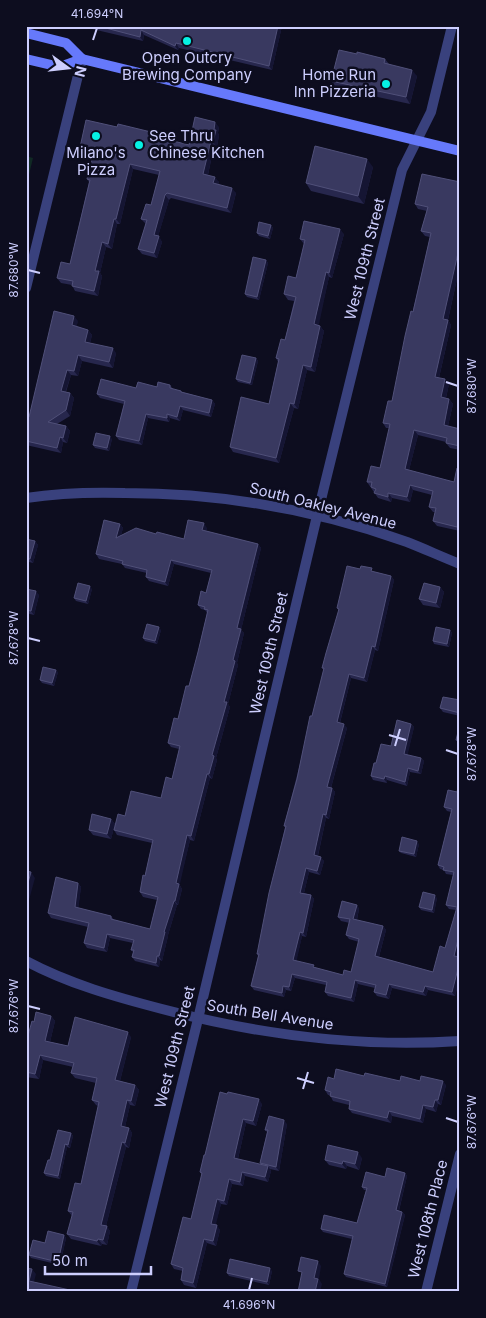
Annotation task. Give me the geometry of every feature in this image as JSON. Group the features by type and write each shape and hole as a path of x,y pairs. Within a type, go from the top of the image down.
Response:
{"main road":[{"path":"26,33 66,42 82,60"},
{"path":"26,58 60,67 82,60 460,151"}],"street":[{"name":"West 109th Street","path":"131,1292 402,170 430,112 452,26"},
{"path":"26,288 82,60"},
{"name":"South Oakley Avenue","path":"26,498 48,495 168,493 233,500 317,516 407,542 460,564"},
{"name":"South Bell Avenue","path":"26,961 43,970 112,996 198,1018 274,1033 327,1040 383,1044 460,1041"},
{"name":"West 108th Place","path":"426,1292 460,1154"}],"green space":[{"path":"26,156 33,158 26,187"}],"building":[{"path":"98,26 278,26 269,66 176,43 175,46 141,30 140,37"},
{"path":"339,50 385,59 384,63 412,70 406,97 331,81"},
{"path":"195,117 215,122 214,130 216,130 213,142 211,141 203,174 215,177 213,183 232,188 227,208 167,193 154,235 159,236 154,253 138,249 147,220 141,219 146,204 151,205 160,171 130,164 108,244 102,242 95,271 99,271 94,291 72,286 73,281 57,278 61,262 70,264 90,180 87,179 93,155 79,152 86,120 117,127 118,124 151,132 150,135 189,145"},
{"path":"315,146 367,159 358,196 306,183"},
{"path":"422,174 460,182 460,244 443,319 448,320 435,377 445,379 441,397 449,399 444,425 460,429 460,446 446,443 447,438 414,430 405,469 454,482 457,468 460,469 460,516 457,527 433,521 436,508 429,507 433,491 410,485 407,497 388,493 388,497 374,493 376,489 371,487 372,482 367,482 371,466 380,468 390,424 383,423 388,401 392,401 405,336 411,311 413,312 431,233 421,231 428,207 415,204"},
{"path":"304,221 340,229 329,273 326,272 314,324 320,326 311,367 303,365 294,404 290,403 276,458 230,447 241,397 269,404 279,359 276,358 281,339 285,340 296,297 284,294 288,276 296,278 305,240 300,239"},
{"path":"259,222 271,225 268,236 257,233"},
{"path":"253,257 266,260 257,297 245,294"},
{"path":"54,311 74,316 72,325 88,330 85,342 113,348 109,362 78,355 74,371 67,370 61,391 70,393 66,410 48,422 66,426 63,438 60,437 57,448 26,441 27,417 29,417"},
{"path":"242,355 256,358 250,383 236,379"},
{"path":"101,379 136,388 138,382 157,387 158,382 170,385 170,388 181,392 212,400 209,413 180,406 177,417 167,414 167,418 146,414 139,441 116,436 125,401 97,394"},
{"path":"96,433 110,436 107,448 93,445"},
{"path":"104,520 120,524 116,538 136,528 184,539 188,520 204,523 202,530 258,544 237,628 241,629 224,702 227,702 212,755 214,756 209,774 207,774 191,836 187,835 176,883 179,884 175,901 156,963 132,957 134,950 131,950 134,940 107,934 104,948 84,943 89,923 48,913 56,877 78,883 75,907 150,929 158,897 140,892 153,840 114,830 118,814 125,816 131,791 161,798 166,777 172,779 180,746 168,743 174,718 178,719 186,686 189,686 198,652 208,610 198,605 201,591 206,593 212,570 171,560 165,582 146,577 147,570 122,564 123,561 96,554"},
{"path":"26,539 35,541 30,559 26,558"},
{"path":"347,566 360,569 361,566 372,568 371,571 391,576 375,647 372,646 364,678 349,674 337,722 344,724 327,787 332,788 326,815 323,814 314,855 321,857 317,871 306,868 300,893 311,895 303,933 300,932 293,960 343,975 344,970 351,972 359,939 346,935 350,919 338,917 342,901 357,905 353,919 383,926 375,956 433,972 440,946 445,948 457,907 446,905 454,872 443,870 444,867 438,865 452,809 444,807 448,790 457,792 460,780 460,931 454,956 460,957 460,961 452,992 425,986 423,992 389,984 386,995 374,992 376,985 355,980 351,998 325,992 327,982 292,974 289,987 283,986 282,993 251,986 259,954 257,954 269,893 286,826 284,826 297,779 310,716 312,716 324,668 322,668 339,609 337,608"},
{"path":"78,583 90,586 86,601 74,598"},
{"path":"424,583 440,587 436,603 419,599"},
{"path":"26,589 36,591 31,611 26,610"},
{"path":"147,624 159,627 155,641 143,638"},
{"path":"436,627 450,630 447,644 433,641"},
{"path":"43,667 56,670 52,683 40,680"},
{"path":"443,697 460,700 460,713 440,708"},
{"path":"397,720 411,724 404,754 421,758 418,771 408,768 405,782 385,776 384,779 371,776 381,744 391,746"},
{"path":"460,724 460,741 456,740"},
{"path":"92,814 111,819 107,834 89,830"},
{"path":"402,837 417,841 414,854 399,851"},
{"path":"26,871 31,872 26,890"},
{"path":"423,892 435,895 432,910 419,907"},
{"path":"36,1012 51,1016 45,1041 68,1046 75,1017 128,1032 115,1080 135,1085 131,1101 127,1100 121,1126 129,1128 125,1143 122,1142 101,1225 107,1226 103,1240 98,1239 97,1241 67,1234 73,1212 68,1211 75,1183 81,1184 99,1102 92,1100 97,1078 71,1073 74,1063 40,1055 35,1074 26,1072 26,1043"},
{"path":"336,1069 364,1076 365,1073 400,1081 401,1076 420,1081 421,1076 443,1081 438,1100 435,1100 433,1107 423,1105 420,1119 389,1111 387,1118 349,1109 350,1101 330,1096 331,1092 325,1090 328,1077 334,1079"},
{"path":"220,1092 259,1099 253,1121 243,1119 234,1158 268,1166 265,1177 242,1172 240,1182 229,1179 224,1201 217,1199 211,1224 217,1225 213,1241 204,1239 193,1283 181,1280 183,1268 171,1264 183,1217 191,1219 202,1173 200,1172"},
{"path":"269,1116 284,1120 276,1167 260,1163 268,1130 265,1130"},
{"path":"58,1130 71,1133 68,1145 65,1144 58,1176 44,1173 48,1160 50,1160"},
{"path":"328,1145 358,1152 355,1164 343,1161 342,1164 325,1160"},
{"path":"387,1168 405,1173 396,1210 402,1212 385,1284 344,1274 353,1236 321,1229 324,1215 357,1223 367,1188 362,1187 366,1172 385,1177"},
{"path":"48,1231 64,1235 58,1262 29,1255 33,1240 45,1243"},
{"path":"301,1257 318,1261 314,1278 318,1279 315,1292 298,1292 302,1272 298,1271"},
{"path":"230,1259 270,1268 267,1282 227,1273"},
{"path":"26,1268 32,1269 29,1281 79,1292 26,1292"}],"place":[{"name":"Open Outcry Brewing Company","path":"187,41"},
{"name":"Home Run Inn Pizzeria","path":"386,84"},
{"name":"Milano's Pizza","path":"96,136"},
{"name":"See Thru Chinese Kitchen","path":"139,145"}]}
